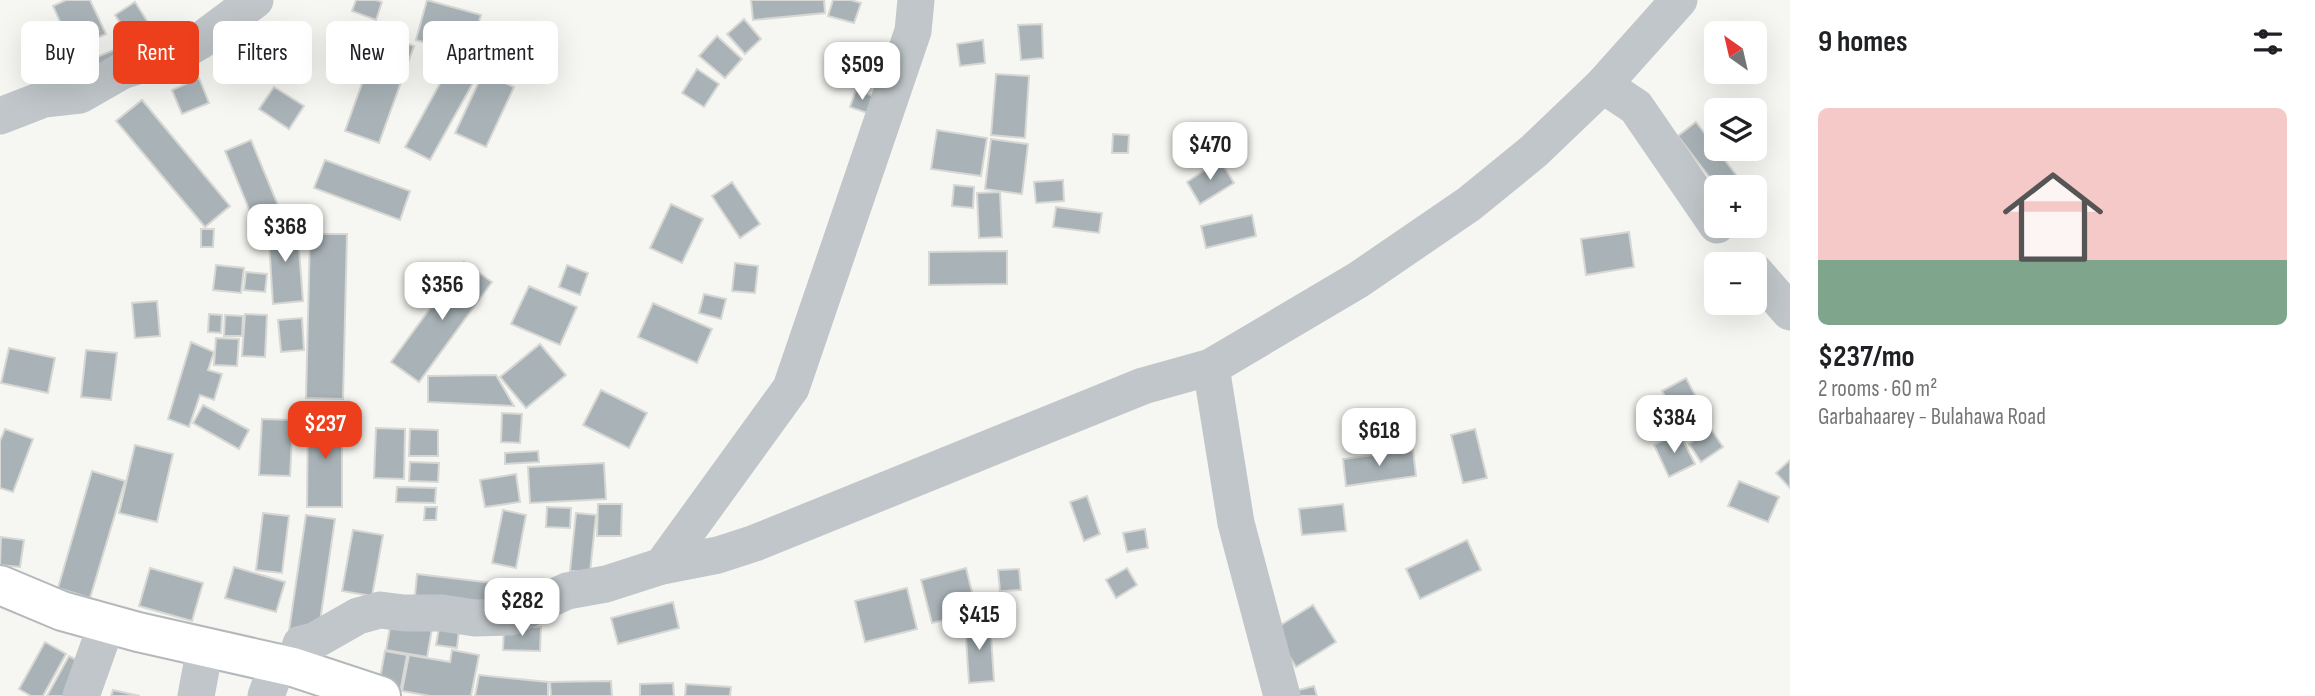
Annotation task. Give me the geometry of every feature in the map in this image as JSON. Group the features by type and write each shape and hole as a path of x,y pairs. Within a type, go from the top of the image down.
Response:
{"main road":[{"path":"0,585 62,611 205,648 279,675 381,696"}],"street":[{"path":"0,116 44,99 80,95 122,71 181,52 255,0"},
{"path":"662,566 790,388 913,31 916,0"},
{"path":"279,675 301,644 314,641 358,616 380,610 442,613 475,618 511,617 567,591 606,584 662,566 719,555 755,543 1143,386 1211,367 1358,280 1468,204 1534,151 1603,85 1679,0"},
{"path":"1603,85 1636,107 1704,206"},
{"path":"1728,238 1739,252"},
{"path":"1767,286 1790,312"},
{"path":"1211,367 1236,523 1282,696"},
{"path":"81,696 107,623"},
{"path":"196,696 205,648"}],"building":[{"path":"66,0 90,0 106,34 99,37 99,21 60,21 53,6"},
{"path":"356,0 382,2 376,20 352,11"},
{"path":"427,0 481,15 479,21 423,21 423,42 416,40"},
{"path":"751,0 824,0 825,13 753,20"},
{"path":"833,0 861,3 854,23 828,16"},
{"path":"135,2 147,21 119,21 115,15"},
{"path":"744,19 761,39 745,54 727,34"},
{"path":"1042,24 1043,58 1021,60 1018,25"},
{"path":"717,36 742,59 725,78 699,56"},
{"path":"983,40 985,63 960,66 957,44"},
{"path":"409,44 414,46 409,60"},
{"path":"113,50 113,73 99,79 99,56"},
{"path":"697,69 719,84 704,107 682,93"},
{"path":"996,74 1029,76 1025,138 991,135"},
{"path":"199,78 209,103 182,114 172,90 186,84 199,84"},
{"path":"362,84 400,84 379,143 345,131"},
{"path":"440,84 472,84 430,160 405,147"},
{"path":"478,84 507,84 514,87 486,147 455,133"},
{"path":"274,87 304,106 289,129 259,109"},
{"path":"856,90 873,96 867,113 850,107"},
{"path":"142,100 230,206 205,227 116,121"},
{"path":"1696,122 1704,133 1704,161 1725,161 1736,175 1708,175 1678,136"},
{"path":"937,130 987,138 981,176 931,169"},
{"path":"1113,134 1129,135 1128,153 1112,153"},
{"path":"991,139 1028,144 1022,194 985,189"},
{"path":"251,140 282,215 256,226 225,151"},
{"path":"325,160 410,191 400,220 314,188"},
{"path":"1220,160 1234,183 1200,204 1187,182"},
{"path":"1063,180 1064,201 1036,203 1034,182"},
{"path":"732,182 760,224 740,238 712,196"},
{"path":"954,185 974,187 973,208 952,206"},
{"path":"1000,192 1002,237 979,238 977,193"},
{"path":"671,204 703,219 682,263 650,248"},
{"path":"1056,207 1102,213 1099,233 1053,227"},
{"path":"1252,215 1256,236 1206,248 1201,226"},
{"path":"297,224 303,301 273,304 268,227"},
{"path":"201,229 214,229 213,247 201,247"},
{"path":"1629,232 1634,267 1586,275 1581,239"},
{"path":"310,234 347,234 343,399 306,398"},
{"path":"1007,251 1007,284 929,285 929,252"},
{"path":"464,262 492,282 419,382 391,362"},
{"path":"735,263 758,266 755,293 732,291"},
{"path":"216,265 244,268 241,293 213,290"},
{"path":"567,265 588,273 580,295 559,287"},
{"path":"246,272 267,274 265,292 244,290"},
{"path":"529,286 577,307 560,345 511,324"},
{"path":"704,294 726,299 721,319 699,313"},
{"path":"157,301 160,336 135,338 132,303"},
{"path":"653,303 712,329 697,363 638,337"},
{"path":"209,314 222,315 221,333 208,332"},
{"path":"245,314 267,315 265,357 242,356"},
{"path":"225,315 243,316 242,336 224,336"},
{"path":"302,318 304,350 281,352 278,320"},
{"path":"216,338 239,339 237,366 214,365"},
{"path":"191,342 214,352 208,370 222,374 214,400 200,395 189,427 168,419"},
{"path":"540,344 566,375 526,408 500,377"},
{"path":"9,348 55,358 48,393 1,383"},
{"path":"86,350 117,353 111,400 81,397"},
{"path":"496,375 514,406 428,402 428,376"},
{"path":"1686,378 1695,395 1672,408 1662,391"},
{"path":"601,390 647,413 629,448 583,425"},
{"path":"203,405 249,430 239,449 193,423"},
{"path":"502,413 522,414 520,443 501,442"},
{"path":"308,415 342,415 342,507 307,507"},
{"path":"262,419 293,420 290,476 259,475"},
{"path":"376,428 405,429 404,479 374,478"},
{"path":"5,429 33,439 13,492 0,488 0,441"},
{"path":"410,429 438,430 438,456 409,456"},
{"path":"1475,429 1487,478 1463,483 1451,435"},
{"path":"1711,429 1723,447 1701,462 1689,444"},
{"path":"1679,432 1695,464 1669,477 1654,445"},
{"path":"135,445 173,454 157,522 119,513"},
{"path":"1413,450 1416,476 1346,486 1343,459"},
{"path":"538,451 539,462 505,464 505,453"},
{"path":"1790,460 1790,488 1776,473"},
{"path":"410,462 439,463 438,482 409,481"},
{"path":"604,463 606,499 530,503 528,467"},
{"path":"92,471 125,481 90,598 58,588"},
{"path":"516,474 520,502 485,507 480,480"},
{"path":"1739,481 1779,497 1768,522 1728,506"},
{"path":"397,487 436,488 435,503 396,502"},
{"path":"1087,496 1100,534 1084,541 1070,502"},
{"path":"598,504 622,504 621,536 597,536"},
{"path":"1343,504 1346,531 1302,535 1299,509"},
{"path":"425,507 437,507 436,520 424,520"},
{"path":"547,507 571,508 570,528 546,527"},
{"path":"503,510 526,515 516,568 492,563"},
{"path":"263,513 289,516 282,573 256,570"},
{"path":"576,513 596,515 590,572 570,571"},
{"path":"306,515 335,519 318,635 289,631"},
{"path":"1145,529 1148,548 1127,552 1123,533"},
{"path":"353,530 383,535 372,596 342,591"},
{"path":"1,537 24,540 20,567 0,565"},
{"path":"1467,540 1481,570 1420,599 1406,569"},
{"path":"234,567 285,582 276,612 225,598"},
{"path":"150,568 203,583 192,621 139,606"},
{"path":"966,568 977,612 932,623 921,580"},
{"path":"1127,568 1137,585 1116,598 1106,580"},
{"path":"1019,569 1021,590 1000,591 998,570"},
{"path":"417,574 509,585 506,616 414,606"},
{"path":"907,588 917,629 865,642 855,601"},
{"path":"673,602 679,628 618,644 611,618"},
{"path":"1313,605 1336,642 1296,667 1273,630"},
{"path":"990,621 994,681 969,683 965,623"},
{"path":"391,622 432,629 427,657 386,650"},
{"path":"504,626 541,627 540,651 503,650"},
{"path":"439,628 459,630 457,648 436,645"},
{"path":"45,642 66,654 43,696 31,696 19,689"},
{"path":"452,650 479,655 471,696 430,696 402,691 409,655 450,662"},
{"path":"385,651 407,655 400,693 378,689"},
{"path":"69,656 90,667 74,696 47,696"},
{"path":"479,675 548,682 548,696 475,696"},
{"path":"611,681 612,696 551,696 550,682"},
{"path":"673,683 674,696 640,696 640,684"},
{"path":"686,684 731,687 730,696 685,696"},
{"path":"1314,686 1317,696 1292,696 1291,692"},
{"path":"113,690 140,696 111,696"}]}
